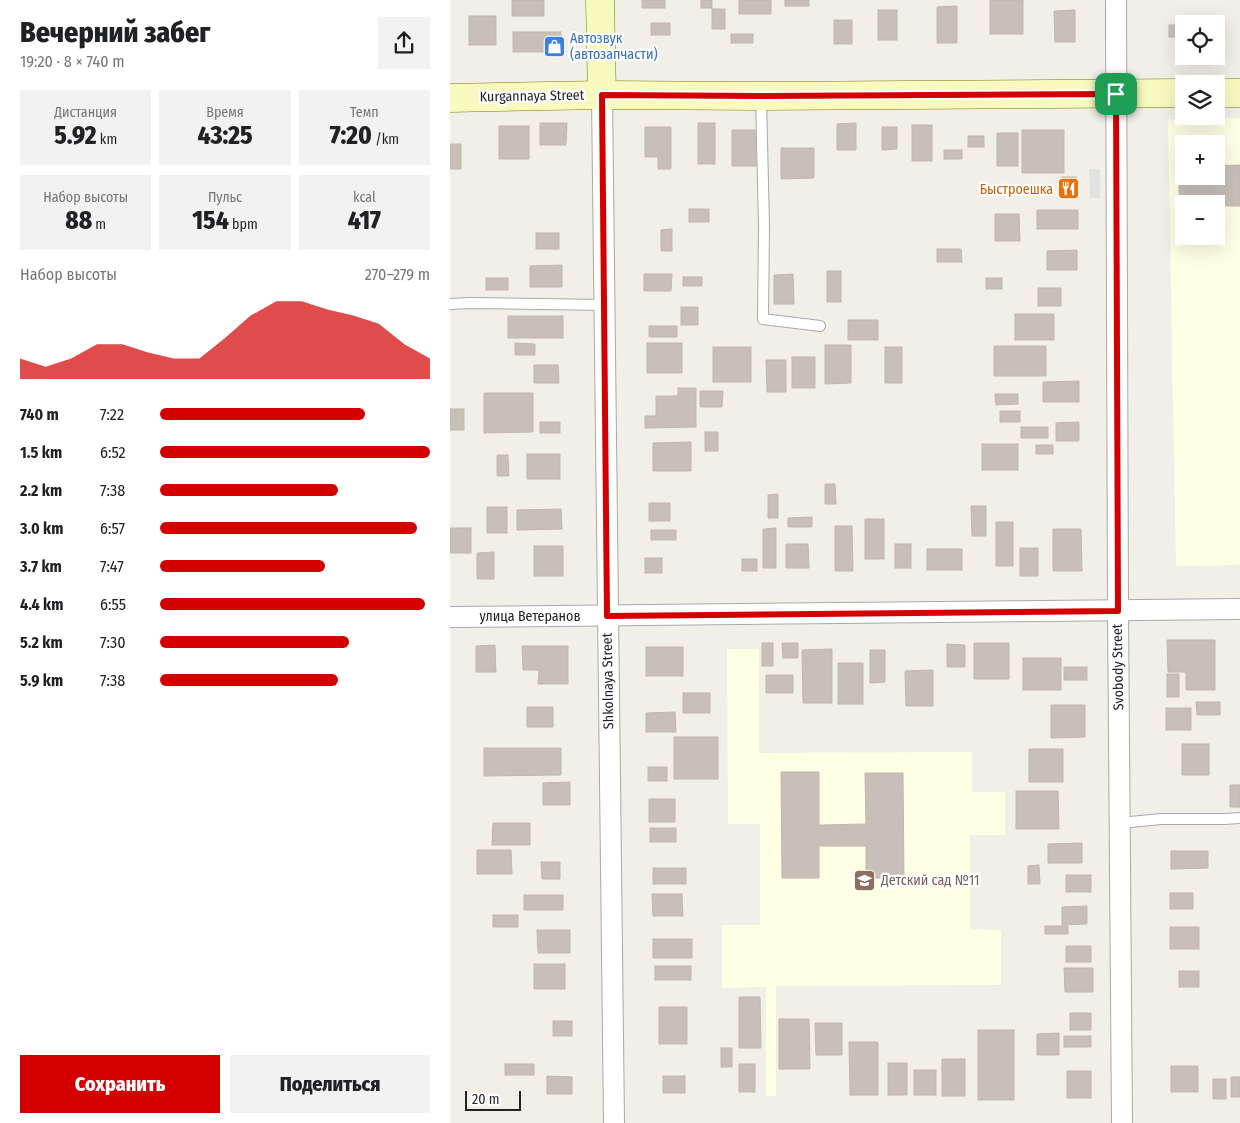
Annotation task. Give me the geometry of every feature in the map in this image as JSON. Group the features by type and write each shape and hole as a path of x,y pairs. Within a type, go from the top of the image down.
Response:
{"street":[{"name":"Shkolnaya Street","path":"600,0 614,1123"},
{"name":"Svobody Street","path":"1116,0 1122,1123"},
{"name":"Kurgannaya Street","path":"450,98 602,95 761,96 1175,93"},
{"path":"1225,93 1240,93"},
{"name":"улица Ветеранов","path":"450,617 1240,609"}],"lane":[{"path":"761,96 764,226 763,319 820,326"},
{"path":"450,304 604,305"},
{"path":"1120,823 1161,819 1240,818"}],"shaded area":[{"path":"1225,118 1240,118 1240,565 1176,566 1168,119 1175,119 1175,125 1225,125"},
{"path":"1089,169 1100,169 1100,198 1090,198"},
{"name":"Детский сад №11","path":"727,649 759,649 759,753 972,752 972,792 1005,792 1005,835 970,835 970,929 1001,930 1001,985 776,986 776,1096 766,1096 766,987 722,988 722,925 760,925 760,824 728,824"}],"building":[{"path":"512,0 544,0 544,16 512,16"},
{"path":"642,0 665,0 665,8 642,8"},
{"path":"701,0 712,0 712,8 701,8"},
{"path":"739,0 771,0 771,14 739,14"},
{"path":"785,0 809,0 809,6 785,6"},
{"path":"990,0 1023,0 1023,34 990,34"},
{"path":"957,6 957,43 937,43 937,7"},
{"path":"712,9 725,9 725,29 712,29"},
{"path":"878,10 897,10 897,40 878,40"},
{"path":"1075,10 1075,42 1055,42 1054,11"},
{"path":"469,16 496,16 496,45 469,45"},
{"path":"834,20 852,20 852,44 834,44"},
{"path":"651,23 670,23 670,35 651,35"},
{"path":"1169,25 1175,25 1175,37 1169,37"},
{"path":"513,32 561,32 561,52 513,52"},
{"path":"731,34 753,34 753,43 731,43"},
{"path":"540,123 567,123 566,145 540,145"},
{"path":"698,123 715,123 715,164 698,164"},
{"path":"856,123 856,150 837,150 837,124"},
{"path":"912,125 932,125 932,161 912,161"},
{"path":"499,126 529,126 529,159 499,159"},
{"path":"645,127 671,127 671,169 658,169 658,157 645,157"},
{"path":"882,127 897,127 897,149 882,150"},
{"path":"732,130 755,130 756,166 732,166"},
{"path":"1022,130 1064,130 1064,173 1022,173"},
{"path":"997,133 1018,133 1018,166 997,166"},
{"path":"968,136 984,136 984,147 968,147"},
{"path":"450,144 461,144 461,169 450,169"},
{"path":"781,148 814,148 814,178 781,179"},
{"path":"944,150 962,150 962,159 944,159"},
{"path":"1240,165 1240,206 1225,206 1225,195 1179,195 1179,185 1225,185 1225,166"},
{"path":"1062,177 1076,177 1076,197 1062,197"},
{"path":"689,209 709,209 709,222 689,222"},
{"path":"1037,210 1078,210 1078,229 1037,229"},
{"path":"995,214 1019,214 1020,241 995,241"},
{"path":"672,229 672,251 661,251 661,230"},
{"path":"536,233 559,233 559,249 536,249"},
{"path":"937,249 961,249 962,262 937,262"},
{"path":"1077,250 1077,270 1047,270 1047,251"},
{"path":"562,265 562,287 530,287 530,266"},
{"path":"827,271 841,271 841,302 827,302"},
{"path":"644,274 672,274 671,291 644,291"},
{"path":"793,274 794,304 774,304 774,275"},
{"path":"683,277 702,277 702,286 683,286"},
{"path":"486,278 508,278 508,290 486,290"},
{"path":"986,278 1002,278 1002,289 986,289"},
{"path":"1038,288 1061,288 1061,306 1038,306"},
{"path":"681,307 698,307 698,325 681,325"},
{"path":"1015,314 1054,314 1054,340 1015,340"},
{"path":"508,316 563,316 563,338 508,338"},
{"path":"848,320 878,320 878,340 848,340"},
{"path":"649,326 677,326 677,337 649,337"},
{"path":"515,343 535,344 535,355 515,355"},
{"path":"647,343 682,343 682,373 647,373"},
{"path":"825,345 851,345 851,383 825,384"},
{"path":"994,346 1046,346 1046,376 994,376"},
{"path":"713,347 751,347 751,382 713,382"},
{"path":"885,347 902,347 902,383 885,383"},
{"path":"792,357 815,357 815,388 792,388"},
{"path":"766,360 786,360 786,392 767,392"},
{"path":"534,365 558,365 559,383 534,383"},
{"path":"1079,381 1079,402 1043,402 1043,382"},
{"path":"678,388 696,388 696,427 645,428 645,416 656,416 656,396 678,396"},
{"path":"700,391 723,391 722,407 700,407"},
{"path":"484,393 533,393 533,432 484,433"},
{"path":"995,394 1018,394 1018,404 996,405"},
{"path":"450,409 464,409 464,430 450,430"},
{"path":"1000,411 1020,411 1020,422 1000,422"},
{"path":"540,422 560,422 560,433 540,433"},
{"path":"1079,422 1079,441 1056,441 1056,423"},
{"path":"1021,427 1048,427 1048,438 1021,438"},
{"path":"705,432 718,432 718,451 705,451"},
{"path":"691,442 691,471 653,471 653,443"},
{"path":"982,444 1018,444 1018,470 982,470"},
{"path":"1036,445 1053,445 1053,454 1036,454"},
{"path":"527,454 560,454 560,479 527,479"},
{"path":"497,455 508,455 509,476 497,476"},
{"path":"825,484 835,484 836,504 825,504"},
{"path":"778,494 778,518 768,518 768,495"},
{"path":"649,503 670,503 670,521 649,521"},
{"path":"971,506 986,506 986,536 972,536"},
{"path":"487,507 507,507 507,533 487,533"},
{"path":"561,509 562,529 517,530 517,510"},
{"path":"812,517 812,527 788,527 788,518"},
{"path":"865,519 884,519 884,559 865,559"},
{"path":"996,522 1013,522 1013,566 996,566"},
{"path":"835,526 852,526 853,571 835,571"},
{"path":"450,528 471,528 471,553 450,553"},
{"path":"776,528 776,568 763,568 763,529"},
{"path":"1053,529 1081,529 1082,571 1053,571"},
{"path":"651,530 676,530 676,540 651,540"},
{"path":"786,544 808,544 809,568 786,568"},
{"path":"895,544 911,544 911,568 895,568"},
{"path":"534,546 563,546 563,576 534,576"},
{"path":"1020,548 1038,548 1038,576 1020,576"},
{"path":"927,549 962,549 962,570 927,570"},
{"path":"494,552 494,579 477,579 477,553"},
{"path":"645,558 662,558 662,573 645,573"},
{"path":"742,559 757,559 757,571 742,571"},
{"path":"1167,640 1215,640 1215,690 1186,690 1186,672 1168,672"},
{"path":"762,643 773,643 773,666 762,666"},
{"path":"782,643 798,643 798,658 783,658"},
{"path":"974,643 1009,643 1009,679 974,679"},
{"path":"947,644 965,645 965,667 947,667"},
{"path":"495,645 496,672 476,672 476,646"},
{"path":"522,646 568,646 568,684 538,684 539,670 523,670"},
{"path":"646,647 683,647 683,676 646,676"},
{"path":"832,649 832,703 803,703 802,650"},
{"path":"870,650 885,650 885,682 870,683"},
{"path":"1023,658 1061,658 1061,690 1023,690"},
{"path":"838,663 863,663 863,704 838,704"},
{"path":"1064,667 1087,667 1087,680 1064,680"},
{"path":"933,670 933,706 906,706 905,671"},
{"path":"1167,674 1179,674 1179,697 1167,697"},
{"path":"766,675 793,675 793,693 766,693"},
{"path":"683,693 710,693 710,713 683,713"},
{"path":"1196,702 1220,702 1220,715 1197,715"},
{"path":"1051,705 1085,705 1085,737 1051,738"},
{"path":"527,707 553,707 553,727 527,727"},
{"path":"1166,708 1191,708 1191,730 1166,730"},
{"path":"675,712 676,732 646,732 646,713"},
{"path":"674,737 718,737 718,779 674,779"},
{"path":"1182,744 1209,744 1209,775 1182,775"},
{"path":"484,748 561,748 561,775 484,776"},
{"path":"1029,749 1063,749 1063,782 1029,782"},
{"path":"648,767 667,767 667,781 648,781"},
{"path":"781,772 819,772 819,825 866,824 865,773 903,773 904,878 866,878 866,846 819,846 819,878 782,878"},
{"path":"570,782 570,805 543,805 543,783"},
{"path":"1230,785 1240,785 1240,807 1230,807"},
{"path":"1016,791 1058,791 1059,829 1016,829"},
{"path":"649,799 675,799 675,822 649,822"},
{"path":"493,823 530,823 530,845 492,845"},
{"path":"650,828 676,828 676,842 650,842"},
{"path":"1082,843 1082,863 1048,863 1048,844"},
{"path":"477,850 511,850 512,874 477,874"},
{"path":"1171,851 1208,851 1208,868 1171,869"},
{"path":"541,862 560,862 560,879 542,879"},
{"path":"1039,865 1040,884 1028,884 1028,866"},
{"path":"653,868 686,868 686,884 653,884"},
{"path":"1066,875 1091,875 1091,892 1066,892"},
{"path":"1170,893 1193,893 1193,909 1170,909"},
{"path":"652,894 682,894 683,916 653,916"},
{"path":"524,895 563,895 563,910 524,910"},
{"path":"1087,906 1087,924 1062,925 1062,907"},
{"path":"493,915 518,915 518,927 493,927"},
{"path":"1045,926 1068,926 1068,934 1045,934"},
{"path":"1170,927 1199,927 1199,949 1170,949"},
{"path":"537,930 570,930 570,953 538,953"},
{"path":"653,939 692,939 692,958 653,958"},
{"path":"1066,946 1091,946 1091,962 1066,962"},
{"path":"534,964 565,964 565,989 534,989"},
{"path":"655,966 691,966 691,980 655,980"},
{"path":"1064,968 1093,968 1093,992 1065,992"},
{"path":"1179,971 1199,971 1199,987 1179,987"},
{"path":"739,997 760,997 761,1048 739,1048"},
{"path":"659,1007 687,1007 687,1044 659,1044"},
{"path":"1070,1013 1091,1013 1091,1030 1070,1030"},
{"path":"779,1019 809,1019 810,1069 779,1069"},
{"path":"553,1021 572,1021 572,1036 553,1036"},
{"path":"815,1023 842,1023 842,1055 816,1055"},
{"path":"978,1030 1014,1030 1014,1100 978,1100"},
{"path":"1059,1033 1059,1055 1037,1055 1037,1034"},
{"path":"1064,1036 1091,1036 1091,1047 1064,1047"},
{"path":"849,1042 878,1042 878,1095 850,1095"},
{"path":"721,1048 732,1048 732,1067 721,1067"},
{"path":"942,1059 965,1059 965,1096 942,1096"},
{"path":"888,1063 907,1063 907,1095 888,1095"},
{"path":"505,1064 534,1064 534,1075 505,1075"},
{"path":"739,1064 755,1064 755,1092 739,1092"},
{"path":"1171,1066 1198,1066 1198,1092 1171,1092"},
{"path":"914,1070 936,1070 936,1095 914,1095"},
{"path":"1067,1071 1091,1071 1091,1098 1067,1098"},
{"path":"547,1076 572,1077 572,1094 547,1094"},
{"path":"663,1076 685,1076 685,1093 663,1093"},
{"path":"1231,1077 1240,1077 1240,1097 1231,1097"},
{"path":"1213,1079 1226,1079 1226,1099 1213,1099"}],"place":[{"name":"Автозвук (автозапчасти)","path":"554,46"},
{"name":"Быстроешка","path":"1069,189"},
{"name":"Детский сад №11","path":"865,880"}],"route":[{"path":"1116,94 1118,611 607,616 602,95 1116,94"}]}
